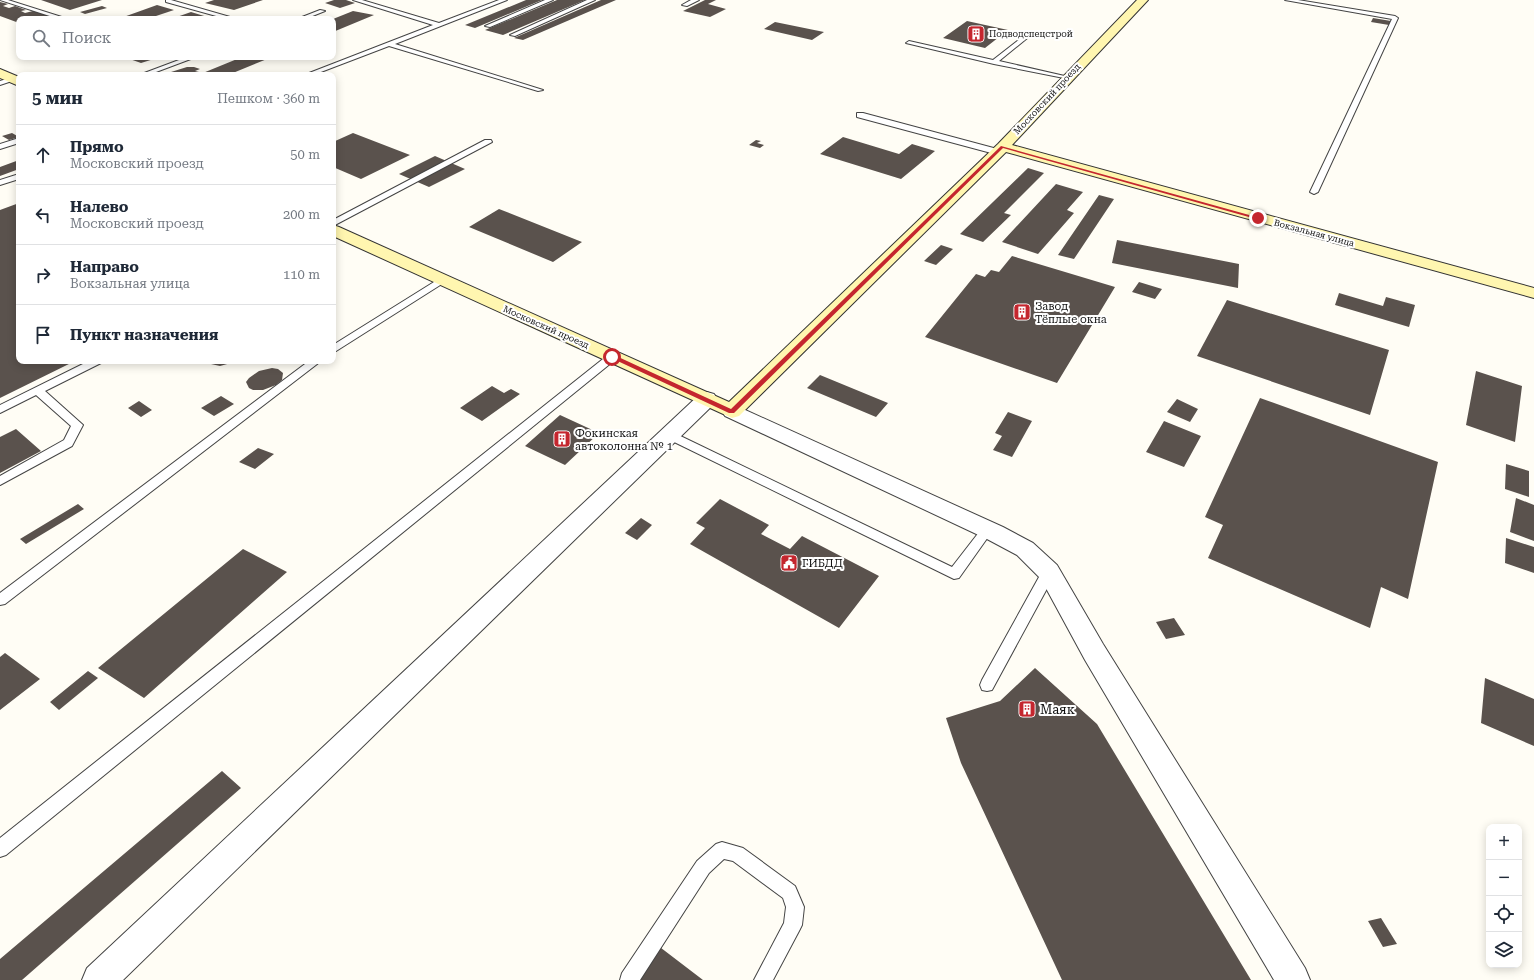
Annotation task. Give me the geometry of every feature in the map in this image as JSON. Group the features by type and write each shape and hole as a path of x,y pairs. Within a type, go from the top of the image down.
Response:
{"street":[{"name":"Московский проезд","path":"336,231 732,411 1000,149 1143,0"},
{"path":"0,73 16,80"},
{"name":"Вокзальная улица","path":"1000,149 1534,293"},
{"path":"98,980 707,399"},
{"path":"732,411 1025,549 1049,572 1098,659 1293,980"}],"lane":[{"path":"2,0 55,16"},
{"path":"356,0 440,25"},
{"path":"315,72 504,0"},
{"path":"488,26 550,0"},
{"path":"513,35 592,0"},
{"path":"685,5 696,0"},
{"path":"1288,0 1395,18 1314,192"},
{"path":"168,2 222,16"},
{"path":"308,16 322,11"},
{"path":"994,62 1029,34"},
{"path":"909,43 1067,78"},
{"path":"390,44 540,90"},
{"path":"150,72 184,60"},
{"path":"0,83 16,80"},
{"path":"860,115 1000,149"},
{"path":"0,147 16,141"},
{"path":"336,230 488,142"},
{"path":"0,183 16,177"},
{"path":"336,348 442,280"},
{"path":"0,849 612,357"},
{"path":"0,409 91,364"},
{"path":"0,600 312,364"},
{"path":"0,481 68,443 77,425 38,391"},
{"path":"670,435 954,574 987,530"},
{"path":"987,685 1049,572"},
{"path":"629,980 703,867 722,850 737,854 789,892 795,907 793,925 763,980"}],"building":[{"path":"41,0 102,0 70,10"},
{"path":"214,0 263,0 234,10 205,3"},
{"path":"334,0 346,0 355,3 340,8 325,3"},
{"path":"526,0 542,0 475,28 465,25"},
{"path":"557,0 585,0 503,35 485,30"},
{"path":"601,0 616,0 523,40 514,38"},
{"path":"705,0 716,0 708,4 726,9 710,17 683,11"},
{"path":"0,2 8,4 3,6 9,8 15,6 26,10 21,11 25,13 33,11 49,16 16,16 16,22 0,16"},
{"path":"157,5 174,10 156,16 126,16"},
{"path":"102,6 107,8 85,14 80,12"},
{"path":"353,11 374,15 336,31 336,18"},
{"path":"191,12 204,16 180,16"},
{"path":"1373,18 1391,21 1389,25 1371,22"},
{"name":"Подводспецстрой","path":"967,21 1008,30 985,48 943,38"},
{"path":"775,22 824,32 812,40 764,29"},
{"path":"132,60 151,60 141,63"},
{"path":"235,60 265,60 235,72 205,72"},
{"path":"187,67 200,69 195,71 199,72 171,72"},
{"path":"12,133 16,135 16,138 9,140 2,136"},
{"path":"353,133 410,155 361,179 336,168 336,141"},
{"path":"843,137 899,154 912,144 935,151 901,179 820,154"},
{"path":"756,140 761,141 757,143 764,145 760,148 749,145"},
{"path":"435,156 465,169 429,187 399,174"},
{"path":"16,161 16,170 0,176 0,167"},
{"path":"1028,168 1044,173 1004,213 1011,215 983,242 960,234"},
{"path":"1056,184 1083,192 1067,210 1074,213 1038,254 1002,242"},
{"path":"1099,195 1114,199 1074,259 1058,255"},
{"path":"16,204 16,364 69,364 0,398 0,210"},
{"path":"499,209 582,242 553,262 469,227"},
{"path":"1117,240 1239,264 1238,288 1112,263"},
{"path":"941,245 953,249 936,265 924,261"},
{"name":"Завод Тёплые окна","path":"1012,256 1115,287 1057,383 925,337 976,274 985,277 991,270 999,272"},
{"path":"1139,282 1162,289 1155,299 1132,292"},
{"path":"1339,293 1383,306 1386,297 1415,305 1409,327 1335,305"},
{"path":"1227,300 1389,350 1370,415 1197,356"},
{"path":"211,364 227,364 220,366"},
{"path":"272,368 278,369 283,373 282,380 276,385 263,390 253,390 249,388 246,382 249,378 259,371"},
{"path":"1476,371 1522,386 1515,442 1466,425"},
{"path":"820,375 888,403 876,417 807,388"},
{"path":"492,386 504,393 511,389 520,394 482,421 460,408"},
{"path":"221,396 234,404 214,416 201,408"},
{"path":"1260,398 1438,462 1408,599 1381,587 1370,628 1208,558 1223,525 1205,517"},
{"path":"1177,399 1198,409 1190,422 1167,412"},
{"path":"139,401 152,410 141,417 128,408"},
{"path":"1008,412 1032,421 1012,457 993,450 1002,436 995,433"},
{"name":"Фокинская автоколонна № 1","path":"560,415 599,433 565,465 525,446"},
{"path":"1164,421 1201,436 1184,467 1146,452"},
{"path":"16,429 41,451 0,473 0,437"},
{"path":"258,448 274,454 255,469 239,462"},
{"path":"1506,464 1529,471 1529,497 1505,489"},
{"path":"1516,498 1534,505 1534,541 1510,532"},
{"name":"ГИБДД","path":"720,499 769,525 761,534 790,549 802,536 879,576 839,628 690,544 705,528 696,523"},
{"path":"78,504 84,509 26,544 20,539"},
{"path":"641,518 652,525 637,540 625,533"},
{"path":"1506,538 1534,547 1534,573 1505,563"},
{"path":"243,549 287,572 144,698 98,668"},
{"path":"1174,618 1185,635 1166,639 1156,622"},
{"path":"5,653 40,679 0,710 0,657"},
{"path":"1035,668 1097,724 1251,980 1062,980 961,763 946,718 1000,701"},
{"path":"88,671 98,678 59,710 50,702"},
{"path":"1485,678 1534,699 1534,746 1481,723"},
{"path":"222,771 241,788 22,980 0,980 0,959"},
{"path":"1381,918 1397,944 1383,947 1368,921"},
{"path":"648,938 703,980 620,980"}],"place":[{"name":"Подводспецстрой","path":"976,34"},
{"name":"Завод Тёплые окна","path":"1022,312"},
{"name":"Фокинская автоколонна № 1","path":"562,439"},
{"name":"ГИБДД","path":"789,563"},
{"name":"Маяк","path":"1027,709"}],"route":[{"path":"612,357 732,411 1002,147 1258,218"}]}
